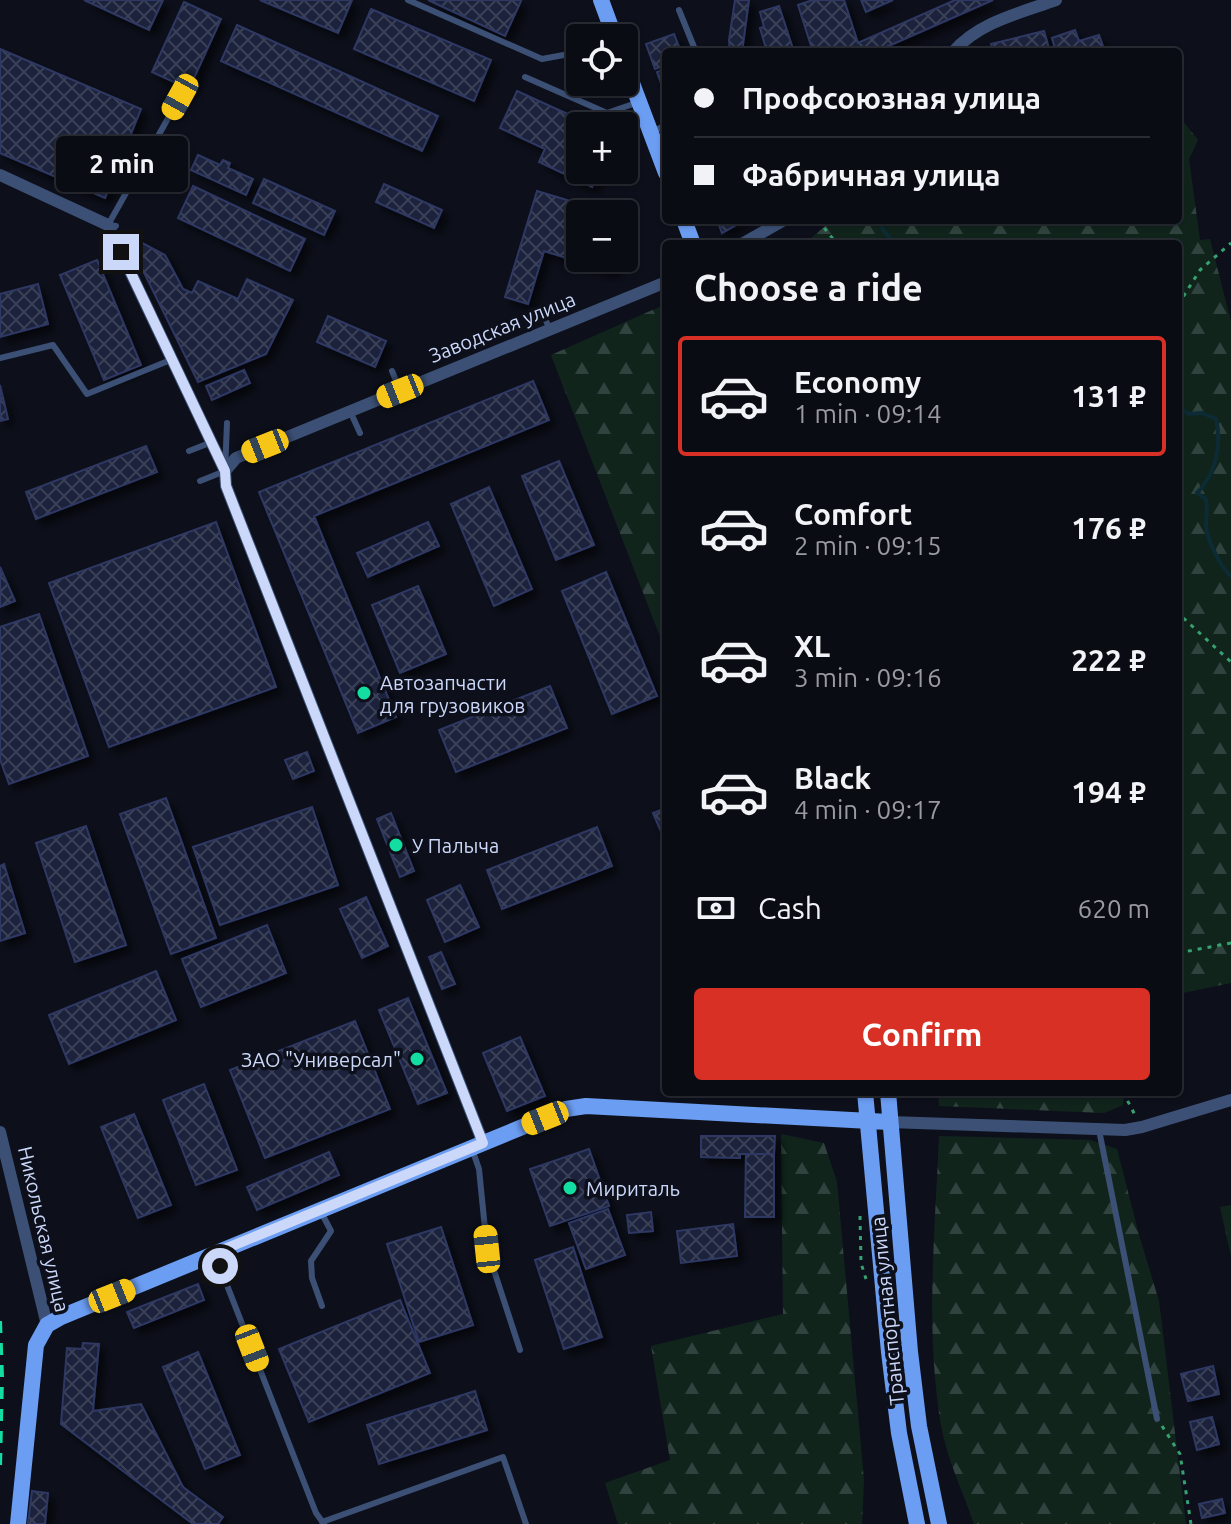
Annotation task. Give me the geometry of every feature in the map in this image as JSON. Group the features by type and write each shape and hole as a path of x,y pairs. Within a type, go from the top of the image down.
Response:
{"street":[{"path":"601,0 610,24"},
{"path":"957,48 986,26 1056,0"},
{"path":"637,96 658,128 662,150"},
{"path":"0,175 112,226 225,471 231,500 477,1146"},
{"path":"749,240 777,224"},
{"name":"Заводская улица","path":"225,471 236,458 662,284"},
{"name":"Транспортная улица","path":"865,1096 889,1352 899,1433 917,1524"},
{"name":"Транспортная улица","path":"888,1096 919,1426 939,1524"},
{"path":"47,1325 566,1109 586,1106 1099,1130 1142,1127 1231,1100"},
{"name":"Никольская улица","path":"0,1132 47,1325 36,1345 18,1524"}],"lane":[{"path":"408,0 542,59 566,55"},
{"path":"679,10 694,48"},
{"path":"525,77 607,113 639,102"},
{"path":"112,226 180,97"},
{"path":"543,315 550,329"},
{"path":"0,358 53,345 87,394 173,359"},
{"path":"392,371 400,391"},
{"path":"350,411 360,433"},
{"path":"200,481 225,471 227,423"},
{"path":"189,451 212,442"},
{"path":"1099,1130 1157,1419"},
{"path":"477,1146 487,1249 520,1350"},
{"path":"320,1211 331,1231 311,1261 312,1278 322,1306"},
{"path":"215,1253 316,1513 323,1523 503,1457 526,1524"}],"path":[{"path":"821,224 834,240"},
{"path":"1182,299 1200,270 1231,243"},
{"path":"1182,617 1231,662"},
{"path":"1182,952 1231,943"},
{"path":"1125,1096 1142,1127"},
{"path":"1157,1419 1180,1454 1191,1524"}],"green space":[{"path":"1182,120 1198,140 1189,159 1200,240 1210,239 1231,322 1231,983 1182,993 1182,240 808,240 827,224 1182,224"},
{"path":"662,306 662,642 551,355"},
{"path":"938,1096 1124,1096 1123,1105 1104,1113 939,1106"},
{"path":"781,1134 824,1143 837,1182 864,1480 862,1524 618,1524 605,1483 670,1460 651,1346 783,1314"},
{"path":"939,1136 1090,1140 1117,1149 1159,1301 1186,1524 974,1524 947,1451 936,1389 932,1281"},
{"path":"1231,1205 1231,1256 1220,1207"}],"building":[{"path":"84,0 163,0 149,30"},
{"path":"260,0 352,0 338,33"},
{"path":"428,0 519,0 521,1 505,36"},
{"path":"735,0 749,0 743,48 730,48"},
{"path":"813,0 844,0 858,43 955,0 993,0 884,48 812,48 798,5"},
{"path":"861,0 893,0 866,12"},
{"path":"184,2 221,19 189,89 152,72"},
{"path":"779,6 793,48 766,48 760,28 764,27 760,12"},
{"path":"371,9 491,60 474,101 354,49"},
{"path":"237,25 438,116 422,151 221,61"},
{"path":"1075,30 1079,41 1099,35 1104,48 1055,48 1052,38"},
{"path":"1044,31 1049,48 992,48 991,44"},
{"path":"674,34 679,48 662,48 662,66 655,69 646,44"},
{"path":"0,49 141,109 105,198 0,153"},
{"path":"517,91 566,113 566,175 539,162 545,149 500,128"},
{"path":"198,155 220,165 223,160 230,163 228,168 253,179 246,195 191,170"},
{"path":"264,179 335,211 324,235 253,203"},
{"path":"384,184 442,210 434,228 376,202"},
{"path":"193,186 305,239 290,271 178,218"},
{"path":"537,191 567,200 566,258 544,251 528,304 505,297"},
{"path":"719,224 738,224 722,233"},
{"path":"125,234 165,255 183,289 192,293 198,281 238,299 247,279 293,300 266,354 198,382"},
{"path":"97,260 141,365 104,380 60,275"},
{"path":"38,284 48,324 0,337 0,294"},
{"path":"328,316 386,341 375,367 317,342"},
{"path":"244,370 250,383 212,400 206,386"},
{"path":"533,381 549,420 314,516 396,717 358,733 259,492"},
{"path":"0,385 8,419 0,421"},
{"path":"146,446 157,472 36,519 26,492"},
{"path":"559,461 594,545 556,560 522,476"},
{"path":"489,487 532,589 494,606 451,504"},
{"path":"216,522 276,687 109,747 49,583"},
{"path":"428,522 439,546 368,577 357,553"},
{"path":"0,567 15,601 0,607"},
{"path":"606,572 657,696 612,714 562,591"},
{"path":"418,586 446,654 400,673 372,605"},
{"path":"39,614 88,756 9,784 0,759 0,627"},
{"path":"550,686 567,728 456,772 439,730"},
{"path":"307,752 314,771 293,779 285,760"},
{"path":"166,798 216,938 171,954 120,814"},
{"path":"312,807 338,885 220,925 193,847"},
{"path":"662,810 662,834 653,813"},
{"path":"391,813 414,871 400,877 377,819"},
{"path":"86,826 126,945 75,962 36,843"},
{"path":"597,827 612,866 502,909 487,870"},
{"path":"4,864 25,933 0,941 0,866"},
{"path":"460,885 479,927 445,942 427,900"},
{"path":"366,897 388,946 362,958 340,909"},
{"path":"267,925 286,973 201,1007 182,959"},
{"path":"441,952 455,984 442,989 429,957"},
{"path":"156,971 176,1020 69,1064 49,1015"},
{"path":"408,998 447,1093 418,1104 379,1010"},
{"path":"355,1021 390,1109 265,1158 230,1070"},
{"path":"520,1037 545,1096 507,1111 483,1053"},
{"path":"204,1084 237,1170 196,1185 163,1100"},
{"path":"134,1114 171,1205 138,1218 101,1127"},
{"path":"701,1136 775,1136 774,1154 740,1154 740,1158 701,1157"},
{"name":"Мириталь","path":"589,1149 609,1206 550,1226 530,1169"},
{"path":"329,1152 339,1175 257,1210 247,1187"},
{"path":"746,1154 774,1154 774,1217 745,1217"},
{"path":"608,1209 625,1255 586,1269 569,1223"},
{"path":"651,1212 653,1231 629,1233 627,1215"},
{"path":"733,1224 737,1256 681,1263 677,1231"},
{"path":"441,1227 473,1325 419,1342 387,1244"},
{"path":"573,1247 602,1337 564,1349 535,1260"},
{"path":"198,1284 204,1300 134,1328 127,1312"},
{"path":"400,1300 430,1373 309,1422 279,1349"},
{"path":"83,1343 99,1344 93,1411 141,1404 183,1487 223,1517 218,1524 193,1524 61,1424 67,1348 82,1349"},
{"path":"198,1352 240,1455 205,1469 163,1367"},
{"path":"1213,1366 1219,1394 1188,1401 1181,1374"},
{"path":"475,1391 487,1430 379,1464 367,1425"},
{"path":"1212,1417 1219,1444 1197,1450 1190,1422"},
{"path":"32,1491 48,1493 45,1524 28,1524"},
{"path":"1222,1499 1225,1513 1202,1518 1199,1504"}],"waterway":[{"path":"881,224 892,240"},
{"path":"1182,409 1188,414 1202,413 1216,419 1216,459 1209,477 1197,493 1206,499 1206,525 1211,545 1231,576"}],"railway":[{"path":"0,1321 0,1467"}],"place":[{"name":"Автозапчасти для грузовиков","path":"364,693"},
{"name":"У Палыча","path":"396,845"},
{"name":"ЗАО \"Универсал\"","path":"417,1059"},
{"name":"Мириталь","path":"570,1188"}],"route":[{"path":"121,252 225,471 226,486 483,1143 215,1253 220,1266"}]}
